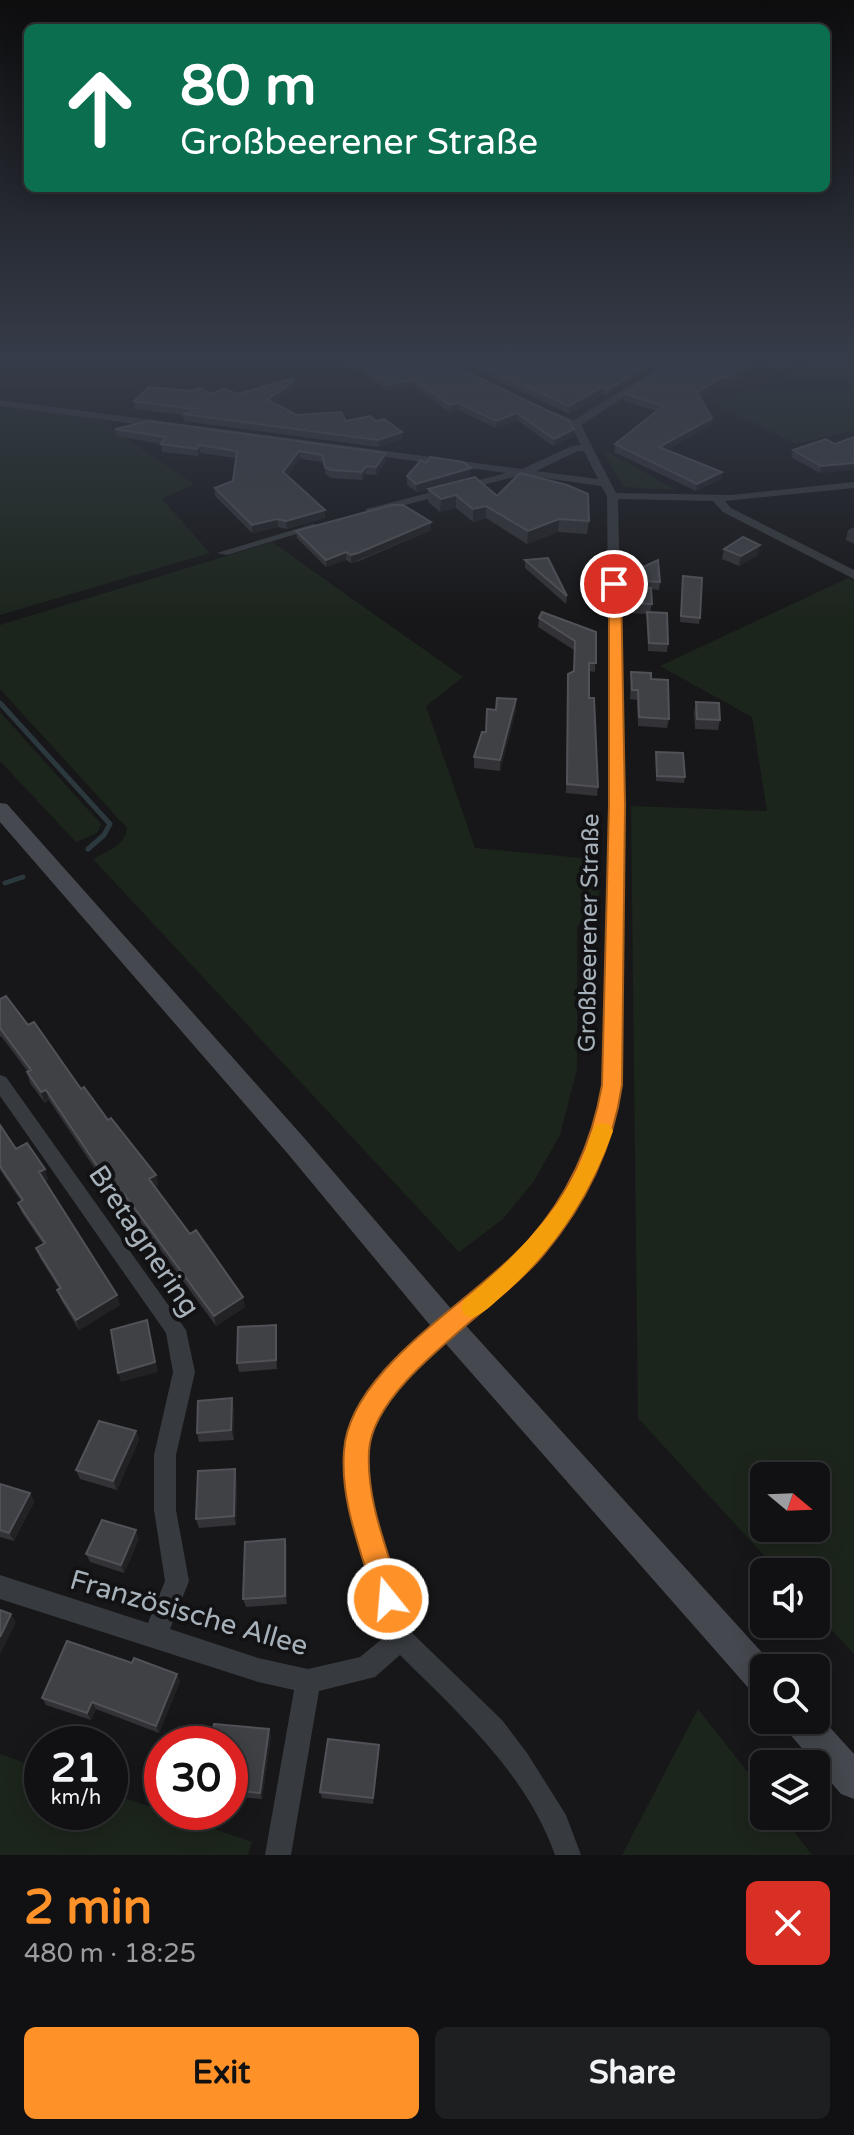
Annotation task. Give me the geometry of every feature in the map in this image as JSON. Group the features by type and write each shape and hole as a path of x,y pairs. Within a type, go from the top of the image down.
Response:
{"main road":[{"path":"0,809 297,1147 449,1327 750,1664"},
{"path":"812,1734 854,1781"}],"street":[{"path":"337,447 526,471 609,489 716,498 854,485"},
{"path":"357,515 526,471 576,448 587,448 609,489"},
{"name":"Großbeerener Straße","path":"401,1639 357,1490 356,1448 366,1415 383,1387 511,1274 556,1222 589,1170 607,1118 612,1085 617,805 609,489"},
{"path":"716,498 727,510 854,575"},
{"path":"223,553 328,523"},
{"name":"Bretagnering","path":"0,1082 176,1330 184,1372 165,1455 165,1510 177,1581 155,1636"},
{"name":"Französische Allee","path":"0,1587 258,1670 308,1681 366,1668 401,1639"},
{"path":"401,1639 493,1729 557,1824 568,1855"},
{"path":"278,1855 308,1681"}],"shaded area":[{"path":"0,447 138,447 194,484 162,499 210,553 0,615"},
{"path":"601,448 676,490 624,487"},
{"path":"272,542 463,677 426,706 475,848 602,860 598,900 577,927 577,1069 560,1135 534,1181 503,1219 459,1252 93,859 119,843 127,828 0,689 0,625"},
{"path":"848,578 854,581 854,1654 830,1628 830,1558 766,1558 752,1542 830,1542 830,1462 750,1462 750,1540 638,1418 631,806 767,811 752,717 660,666"},
{"path":"0,712 101,824 97,833 76,842 0,761"},
{"path":"698,1709 750,1775 750,1830 793,1830 812,1855 622,1855"},
{"path":"0,1754 24,1763 24,1830 128,1830 128,1799 144,1805 144,1830 217,1830 252,1842 248,1855 0,1855"}],"building":[{"path":"209,447 338,447 386,453 376,467 366,466 362,472 331,470 325,467 322,455 299,451 283,472 325,510 286,521 277,519 252,525 215,488 233,481 237,451"},
{"path":"620,447 660,447 722,472 697,484"},
{"path":"803,447 854,447 854,463 821,466 793,450"},
{"path":"430,457 463,462 471,468 416,484 407,476 421,460 426,463"},
{"path":"520,473 567,485 588,494 589,521 559,519 528,531 486,506 473,509 456,495 441,499 428,489 475,477 497,496"},
{"path":"392,505 403,505 431,522 358,553 351,555 346,552 326,560 296,531"},
{"path":"743,537 760,545 741,556 724,549"},
{"path":"548,558 567,596 525,560"},
{"path":"658,560 660,582 624,580 624,576"},
{"path":"683,576 702,578 700,618 681,616"},
{"path":"629,587 651,588 652,604 629,603"},
{"path":"542,612 596,632 596,663 589,663 589,698 594,698 598,787 567,784 568,674 574,671 575,641 539,618"},
{"path":"647,612 667,613 668,644 649,643"},
{"path":"631,672 651,673 651,679 668,680 669,719 639,717 638,690 632,690"},
{"path":"497,698 516,699 500,760 474,757 482,732 486,732 487,709 496,710"},
{"path":"696,702 719,703 720,720 697,719"},
{"path":"656,752 683,753 685,777 657,776"},
{"path":"6,996 28,1025 34,1022 81,1089 84,1087 156,1175 149,1179 190,1234 196,1230 243,1297 214,1316 124,1194 120,1197 46,1090 41,1092 27,1072 31,1070 0,1028 0,999"},
{"path":"0,1125 16,1149 27,1143 45,1169 39,1172 117,1295 76,1320 57,1290 61,1288 36,1248 45,1243 18,1203 23,1200 0,1166"},
{"path":"147,1320 155,1362 118,1373 111,1330"},
{"path":"276,1325 276,1360 237,1363 238,1327"},
{"path":"232,1398 231,1430 197,1433 198,1401"},
{"path":"99,1421 136,1431 113,1481 76,1470"},
{"path":"235,1469 234,1516 196,1519 198,1471"},
{"path":"0,1484 30,1493 9,1533 0,1530"},
{"path":"102,1520 136,1530 121,1565 86,1554"},
{"path":"285,1539 285,1596 243,1599 245,1542"},
{"path":"0,1610 11,1614 0,1637"},
{"path":"67,1641 132,1663 134,1658 177,1674 156,1726 92,1702 87,1713 42,1698"},
{"path":"248,1727 269,1729 260,1793 248,1792"},
{"path":"328,1739 379,1745 373,1798 320,1792"}],"waterway":[{"path":"0,703 110,824 104,835 88,849"},
{"path":"5,883 23,877"}],"slow traffic":[{"path":"472,1307 511,1274 556,1222 589,1170 603,1131"}],"route":[{"path":"388,1599 357,1490 356,1448 366,1415 391,1377 511,1274 538,1246 589,1170 607,1118 612,1085 615,959 617,735 614,584"}]}
